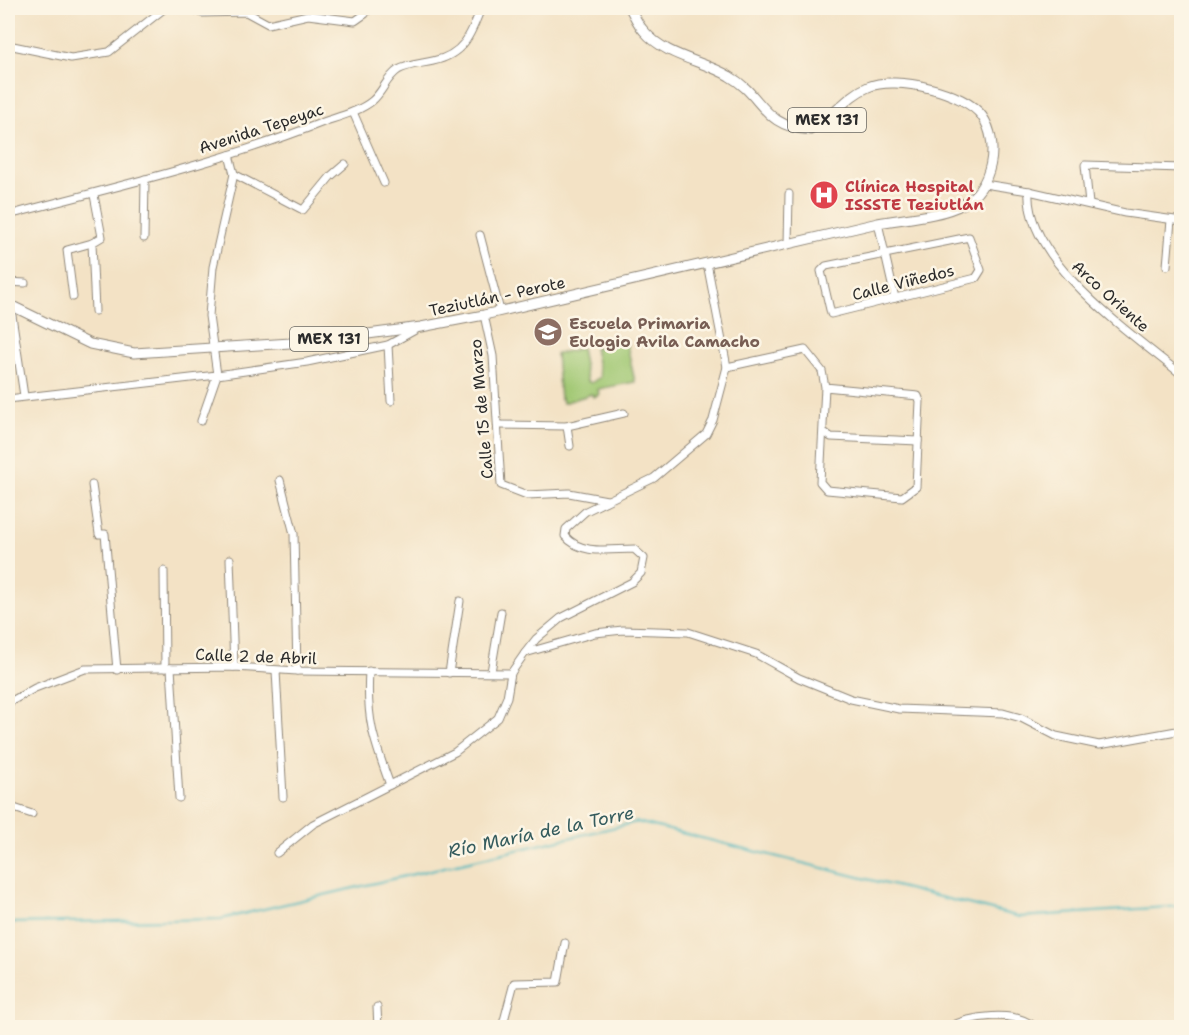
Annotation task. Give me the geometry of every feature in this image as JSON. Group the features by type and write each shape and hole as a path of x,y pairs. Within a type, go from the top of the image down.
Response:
{"main road":[{"name":"MEX 131","path":"630,8 644,31 667,50 731,76 777,122 793,129 810,130 820,125 854,95 869,86 888,83 913,85 956,98 982,116 989,133 992,162 984,184"},
{"name":"Teziutlán - Perote","path":"9,305 102,348 134,352 307,342 421,327 484,315 707,262 953,208 975,195 984,184"}],"street":[{"path":"8,45 71,58 109,52 165,8"},
{"path":"190,8 202,14 246,12 267,24 308,15 355,21 366,14 369,8"},
{"name":"Avenida Tepeyac","path":"8,215 94,195 304,132 352,112 372,102 392,74 407,65 453,55 469,39 481,8"},
{"path":"352,112 384,183"},
{"path":"201,421 217,375 209,316 213,267 234,174 229,154"},
{"path":"234,174 303,210 331,176 345,164"},
{"path":"1089,204 1085,165 1182,168"},
{"path":"144,238 145,179"},
{"path":"984,184 1029,191 1125,213 1182,220"},
{"name":"Arco Oriente","path":"1029,191 1028,206 1039,237 1063,273 1182,375"},
{"path":"788,244 789,194"},
{"path":"73,297 67,250 92,243 102,237 94,195"},
{"path":"1167,266 1171,220"},
{"path":"878,223 896,298"},
{"path":"480,235 500,311"},
{"name":"Calle Viñedos","path":"969,237 980,274 976,278 831,314 821,271 826,266 884,254 969,237"},
{"path":"92,243 95,311"},
{"path":"277,853 313,824 455,752 498,718 507,697 512,673 536,639 561,618 632,582 641,573 644,558 634,549 583,549 572,544 566,536 567,529 586,511 654,478 706,434 713,420 727,367 707,262"},
{"path":"8,282 25,283"},
{"path":"8,289 24,396"},
{"name":"Calle 15 de Marzo","path":"484,315 493,356 501,485 527,495 569,493 607,500"},
{"path":"8,399 217,375 307,362 388,345 421,327"},
{"path":"388,345 391,401"},
{"path":"727,367 805,350 822,371 825,387 820,482 827,490 902,497 914,492 920,401 918,396 825,387"},
{"path":"498,425 567,426 624,413"},
{"path":"567,426 570,446"},
{"path":"824,432 831,437 918,441"},
{"path":"280,480 294,534 297,671"},
{"path":"93,485 99,534 105,534 117,670"},
{"path":"230,559 234,667"},
{"path":"164,571 168,668 179,798"},
{"path":"448,673 460,601"},
{"path":"491,672 501,612"},
{"path":"525,653 595,633 622,630 688,632 756,654 799,678 851,699 899,709 1003,713 1022,718 1056,736 1099,746 1182,730"},
{"name":"Calle 2 de Abril","path":"8,703 67,674 85,669 234,667 297,671 512,673"},
{"path":"276,670 283,797"},
{"path":"369,671 367,697 370,731 390,785"},
{"path":"8,806 32,814"},
{"path":"502,1028 514,983 558,982 565,943"},
{"path":"377,1007 378,1028"},
{"path":"947,1028 959,1021 1007,1017 1036,1028"}],"green space":[{"path":"626,340 635,382 598,389 599,395 593,397 592,394 563,403 562,398 560,399 556,354 581,348 587,381 591,383 600,377 594,348"}],"waterway":[{"name":"Río María de la Torre","path":"8,923 221,919 637,822 1020,917 1182,906"}],"place":[{"name":"Clínica Hospital ISSSTE Teziutlán","path":"824,195"},
{"name":"Escuela Primaria Eulogio Avila Camacho","path":"548,332"}]}
